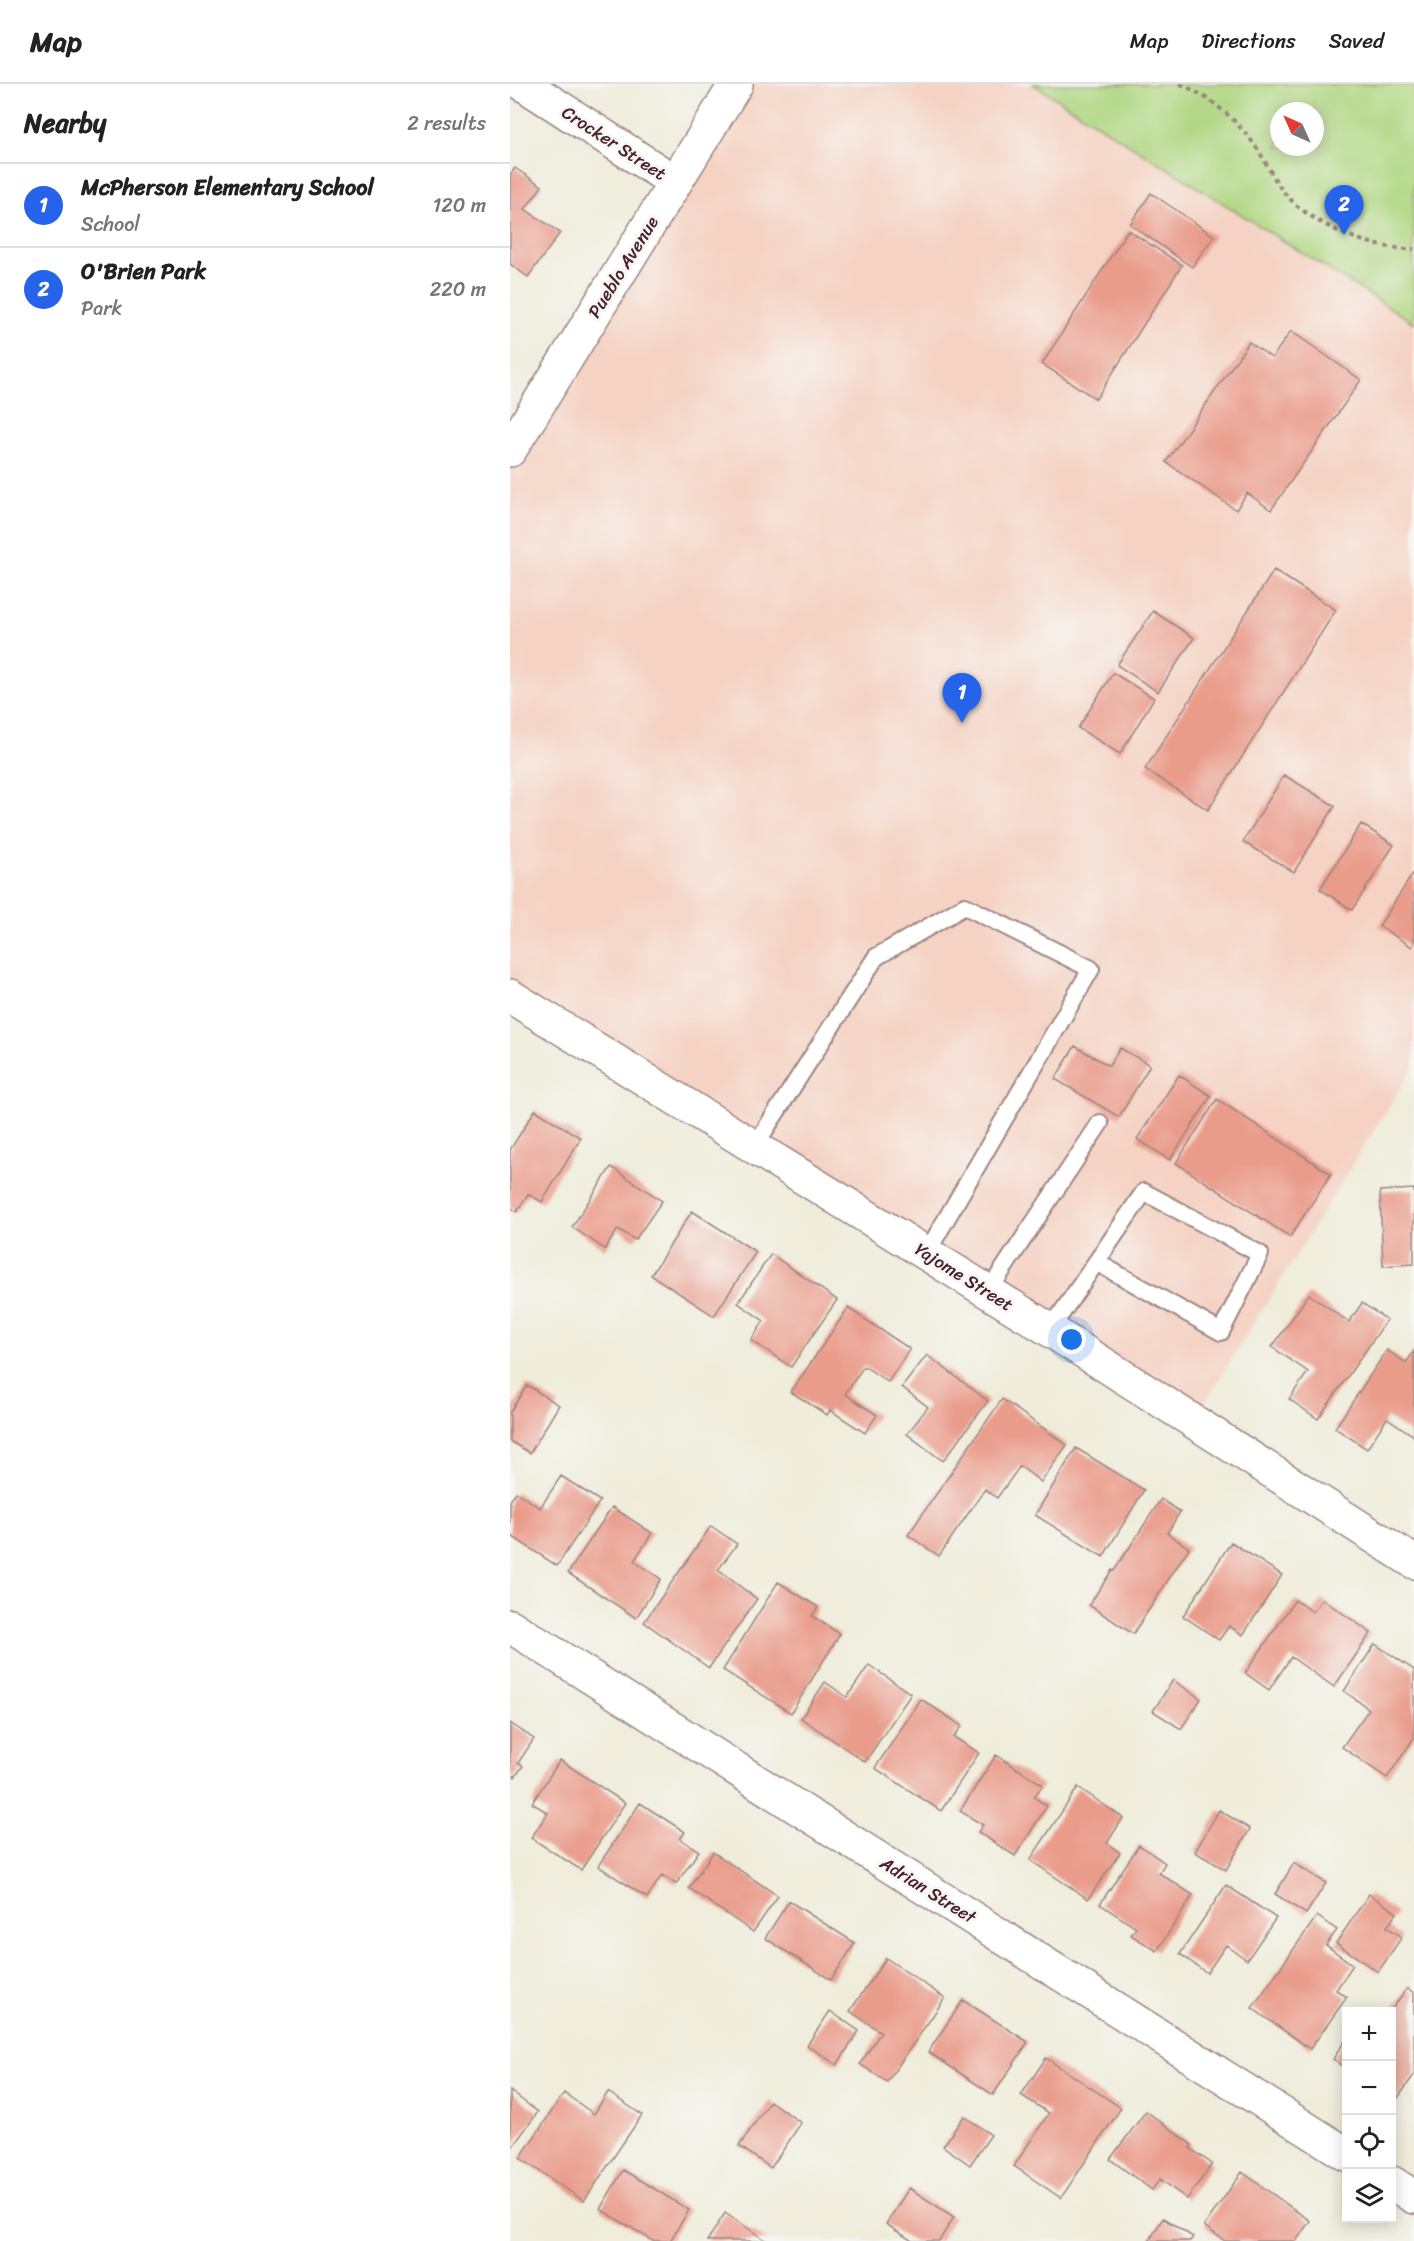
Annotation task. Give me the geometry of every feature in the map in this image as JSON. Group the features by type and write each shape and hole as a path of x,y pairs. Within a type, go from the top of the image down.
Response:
{"street":[{"name":"Crocker Street","path":"523,84 675,182"},
{"name":"Pueblo Avenue","path":"510,450 736,84"},
{"name":"Yajome Street","path":"510,996 1050,1330 1414,1562"},
{"name":"Adrian Street","path":"510,1626 1342,2151"},
{"path":"1396,2185 1414,2197"}],"lane":[{"path":"754,1147 876,957 965,906 1091,969 926,1254"},
{"path":"988,1292 1100,1123"},
{"path":"1050,1330 1096,1262 1144,1192 1260,1254 1221,1332 1096,1262"}],"path":[{"path":"1180,84 1226,112 1254,143 1284,192 1319,222 1362,241 1414,249"}],"shaded area":[{"path":"736,84 1033,84 1414,323 1414,1066 1193,1421 510,996 510,450"}],"green space":[{"path":"1033,84 1414,84 1414,323"}],"building":[{"path":"515,168 542,186 525,209 560,233 528,277 510,264 510,175"},
{"path":"1151,193 1214,236 1192,267 1130,224"},
{"path":"1128,230 1182,265 1096,399 1042,364"},
{"path":"1291,331 1361,380 1271,510 1247,493 1236,510 1166,462 1249,342 1272,358"},
{"path":"1274,570 1336,610 1208,810 1145,769"},
{"path":"1153,611 1194,638 1158,692 1117,665"},
{"path":"1113,673 1154,698 1120,754 1078,728"},
{"path":"1284,775 1335,806 1294,872 1243,842"},
{"path":"1361,824 1394,845 1352,910 1320,889"},
{"path":"1414,872 1414,943 1412,947 1379,926"},
{"path":"1075,1046 1109,1066 1120,1048 1150,1065 1119,1117 1055,1079"},
{"path":"1179,1075 1211,1096 1170,1160 1137,1139"},
{"path":"1217,1099 1331,1174 1290,1237 1176,1163"},
{"path":"535,1110 581,1138 542,1202 528,1194 517,1212 510,1207 510,1150"},
{"path":"611,1167 662,1201 635,1240 618,1229 605,1249 572,1227"},
{"path":"1414,1189 1414,1264 1383,1266 1380,1191"},
{"path":"692,1211 756,1252 714,1316 651,1275"},
{"path":"771,1254 837,1300 791,1367 751,1340 764,1321 738,1303"},
{"path":"1309,1294 1349,1322 1362,1303 1387,1320 1318,1419 1289,1399 1308,1372 1272,1347"},
{"path":"848,1308 910,1349 888,1382 864,1366 845,1394 877,1415 865,1433 830,1410 827,1415 791,1392"},
{"path":"1387,1350 1406,1363 1414,1351 1414,1436 1387,1418 1367,1449 1335,1428"},
{"path":"927,1355 988,1401 943,1461 907,1434 928,1407 902,1387"},
{"path":"527,1385 559,1405 530,1453 510,1441 510,1412"},
{"path":"1002,1399 1067,1445 1041,1482 1020,1466 997,1498 985,1489 939,1556 908,1535"},
{"path":"1076,1448 1144,1490 1103,1557 1035,1515"},
{"path":"561,1476 600,1501 557,1566 510,1535 510,1501 516,1492 540,1508"},
{"path":"1161,1499 1180,1512 1167,1533 1189,1548 1133,1634 1089,1605"},
{"path":"612,1507 652,1533 634,1561 661,1579 636,1618 568,1573"},
{"path":"711,1526 737,1544 718,1570 757,1599 709,1668 644,1622"},
{"path":"1231,1542 1282,1575 1243,1635 1229,1626 1219,1640 1183,1616"},
{"path":"778,1582 818,1607 812,1616 840,1634 791,1713 723,1670"},
{"path":"1322,1599 1371,1633 1334,1687 1291,1657 1269,1690 1245,1673 1295,1600 1313,1612"},
{"path":"1375,1644 1414,1670 1414,1738 1387,1778 1342,1747 1369,1709 1344,1691"},
{"path":"869,1665 911,1694 865,1762 801,1718 825,1682 847,1697"},
{"path":"1173,1680 1201,1699 1181,1729 1153,1711"},
{"path":"921,1699 962,1726 954,1737 979,1753 941,1811 875,1768"},
{"path":"510,1723 534,1739 518,1763 523,1766 515,1777 512,1775 510,1778"},
{"path":"996,1755 1043,1785 1034,1797 1047,1806 1015,1856 978,1832 983,1825 960,1811"},
{"path":"560,1760 625,1803 581,1870 531,1838 548,1813 532,1803"},
{"path":"1078,1787 1123,1818 1107,1843 1120,1853 1088,1899 1030,1860"},
{"path":"640,1803 685,1832 680,1839 699,1851 676,1884 662,1875 647,1898 598,1866"},
{"path":"1219,1810 1250,1829 1226,1870 1195,1852"},
{"path":"1139,1845 1165,1863 1159,1873 1193,1895 1157,1951 1131,1935 1136,1928 1100,1904"},
{"path":"713,1852 778,1896 753,1932 689,1888"},
{"path":"1294,1863 1326,1883 1306,1914 1275,1894"},
{"path":"1226,1885 1276,1918 1247,1960 1226,1945 1207,1973 1180,1954"},
{"path":"1369,1894 1397,1913 1387,1927 1402,1937 1378,1972 1336,1943"},
{"path":"789,1901 855,1943 831,1980 765,1938"},
{"path":"1317,1916 1337,1930 1326,1945 1353,1965 1336,1990 1347,1997 1310,2049 1252,2008"},
{"path":"886,1958 945,1998 887,2082 860,2064 881,2032 850,2011"},
{"path":"1407,1988 1414,1993 1414,2075 1396,2101 1396,2007 1394,2007"},
{"path":"963,2000 1028,2042 993,2095 928,2052"},
{"path":"830,2011 859,2031 837,2065 807,2045"},
{"path":"1342,2045 1342,2066 1333,2059"},
{"path":"1046,2058 1121,2108 1061,2198 1014,2166 1049,2113 1021,2095"},
{"path":"510,2091 538,2112 510,2150"},
{"path":"608,2092 642,2115 584,2201 520,2158 564,2093 594,2114"},
{"path":"770,2101 801,2123 771,2168 739,2146"},
{"path":"1146,2111 1192,2145 1190,2148 1212,2164 1187,2199 1160,2179 1152,2190 1110,2159"},
{"path":"964,2116 991,2135 970,2165 943,2146"},
{"path":"623,2170 689,2210 670,2241 653,2241 600,2209"},
{"path":"1242,2172 1310,2221 1296,2241 1225,2241 1204,2226"},
{"path":"909,2188 954,2217 939,2241 912,2241 886,2224"},
{"path":"725,2213 767,2241 707,2241"},
{"path":"1163,2218 1193,2237 1190,2241 1149,2241"}],"place":[{"name":"O'Brien Park","path":"1344,235"},
{"name":"McPherson Elementary School","path":"962,723"}]}
